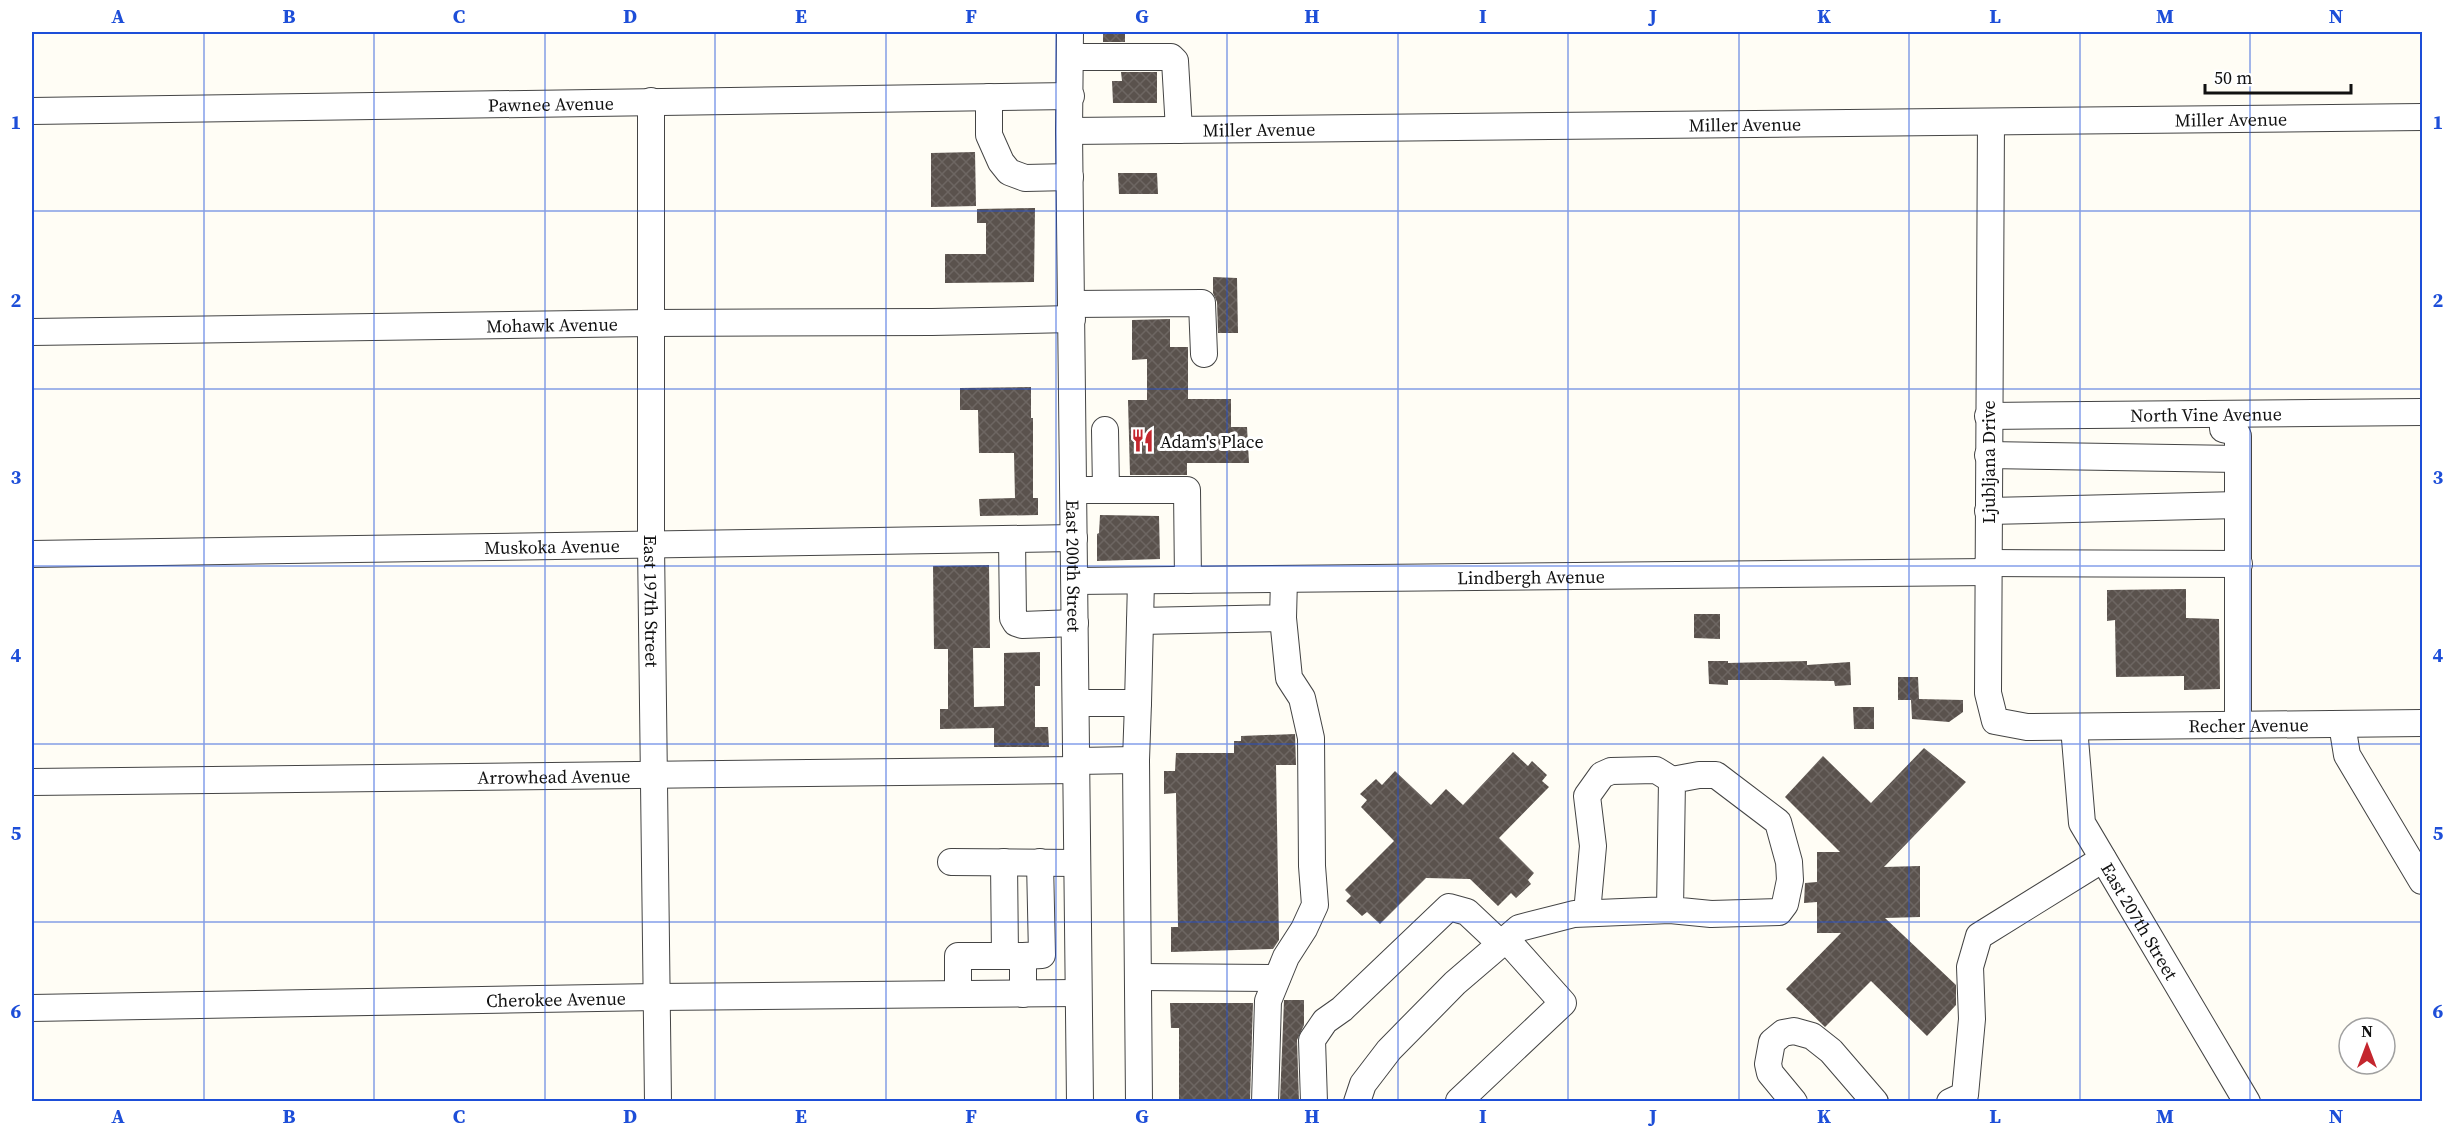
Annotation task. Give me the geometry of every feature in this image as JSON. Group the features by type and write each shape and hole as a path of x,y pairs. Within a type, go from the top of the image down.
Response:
{"street":[{"name":"East 200th Street","path":"1070,32 1069,131 1080,1101"},
{"path":"1071,57 1171,57 1175,61 1179,130"},
{"name":"Pawnee Avenue","path":"32,111 1071,96"},
{"path":"989,97 989,135 1001,162 1010,172 1025,178 1070,177"},
{"name":"East 197th Street","path":"651,101 651,545 658,1101"},
{"name":"Miller Avenue","path":"1069,131 2422,117"},
{"name":"Ljubljana Drive","path":"1991,122 1988,693 1995,721 2027,727 2074,727"},
{"name":"Mohawk Avenue","path":"32,332 651,323 932,322 1202,303 1204,354"},
{"name":"North Vine Avenue","path":"1988,416 2422,412"},
{"path":"2223,414 2223,429 2236,432 2238,436 2238,725"},
{"path":"1105,429 1106,490"},
{"path":"1988,455 2238,459"},
{"path":"1074,490 1187,490 1188,580"},
{"path":"1988,511 2238,505"},
{"name":"Muskoka Avenue","path":"32,554 1074,538"},
{"path":"1012,539 1013,618 1016,623 1022,625 1075,623"},
{"name":"Lindbergh Avenue","path":"1075,581 2239,564"},
{"path":"1265,1101 1268,1000 1315,905 1312,866 1311,738 1302,698 1289,678 1283,618 1284,579"},
{"path":"1139,1101 1136,760 1141,580"},
{"path":"1140,621 1283,618"},
{"path":"1076,703 1138,703"},
{"name":"Recher Avenue","path":"2074,727 2422,723"},
{"path":"2342,724 2347,755 2422,881"},
{"name":"East 207th Street","path":"2074,727 2082,823 2247,1101"},
{"name":"Arrowhead Avenue","path":"32,782 654,776 1076,765 1136,760"},
{"path":"1358,1101 1363,1084 1389,1050 1455,983 1519,928 1537,922 1587,913 1670,910 1711,914 1779,912 1785,904 1790,880 1789,862 1778,822 1716,775 1699,775 1672,780 1656,770 1611,771 1602,775 1587,796 1593,846 1587,913"},
{"path":"1670,910 1672,780"},
{"path":"1950,1101 1965,1095 1972,1019 1970,967 1979,936 2103,859"},
{"path":"1004,861 1014,956 1023,994"},
{"path":"951,862 1077,863"},
{"path":"958,994 958,956 1042,955 1040,862"},
{"path":"1314,1101 1312,1040 1325,1021 1342,1009 1449,907 1467,912 1504,942 1563,1003 1459,1101"},
{"path":"1042,938 1078,938"},
{"path":"1139,977 1277,978"},
{"name":"Cherokee Avenue","path":"32,1008 657,997 1078,993"},
{"path":"1794,1101 1770,1074 1768,1064 1772,1042 1783,1033 1794,1031 1812,1036 1831,1051 1875,1101"}],"building":[{"path":"1103,32 1125,32 1125,42 1103,42"},
{"path":"1121,72 1157,72 1157,103 1113,103 1112,81 1122,81"},
{"path":"975,152 976,206 931,207 931,153"},
{"path":"1118,173 1157,173 1158,194 1119,194"},
{"path":"1035,208 1034,282 945,283 945,254 986,254 986,223 977,223 977,209"},
{"path":"1213,277 1237,278 1238,333 1218,333"},
{"path":"1170,319 1170,347 1188,347 1188,399 1231,399 1231,427 1247,427 1249,463 1187,463 1187,475 1130,475 1128,400 1147,400 1147,359 1132,360 1132,320"},
{"path":"1031,387 1033,498 1038,498 1038,515 980,516 979,499 1015,498 1014,453 979,453 978,410 960,410 960,388"},
{"path":"1100,515 1159,516 1160,559 1097,561"},
{"path":"989,565 990,648 973,648 974,707 1004,706 1004,653 1040,652 1040,686 1035,686 1035,727 1048,727 1049,747 994,747 994,728 940,729 940,709 948,709 948,649 934,649 933,566"},
{"path":"2186,589 2186,618 2219,619 2220,689 2184,690 2184,676 2116,677 2115,620 2107,621 2107,590"},
{"path":"1694,614 1720,614 1720,639 1694,638"},
{"path":"1708,661 1728,661 1728,663 1807,661 1807,665 1850,662 1851,685 1835,686 1834,681 1780,680 1728,680 1728,685 1709,684"},
{"path":"1898,677 1918,677 1919,699 1963,700 1963,712 1949,722 1912,719 1911,700 1898,700"},
{"path":"1853,707 1874,707 1874,729 1854,729"},
{"path":"1295,734 1296,765 1276,765 1279,940 1273,949 1171,952 1171,927 1178,927 1176,793 1164,794 1164,771 1175,771 1176,753 1234,753 1234,741 1241,741 1241,736"},
{"path":"1924,748 1966,782 1884,867 1920,866 1920,917 1885,918 1956,985 1956,1005 1927,1036 1871,981 1825,1027 1786,989 1841,933 1817,933 1817,902 1804,903 1805,883 1817,882 1817,852 1840,852 1785,797 1823,756 1871,803"},
{"path":"1513,752 1528,766 1532,761 1547,775 1542,781 1549,787 1499,838 1534,873 1528,880 1531,884 1516,898 1511,893 1498,906 1470,879 1426,878 1380,924 1367,912 1362,916 1346,901 1351,896 1345,890 1394,841 1361,807 1367,800 1360,794 1376,779 1382,785 1395,771 1431,805 1446,789 1463,805"},
{"path":"1284,1000 1304,1000 1304,1025 1297,1040 1299,1101 1280,1101"},
{"path":"1170,1003 1253,1003 1250,1101 1179,1101 1179,1028 1171,1028"}],"place":[{"name":"Adam's Place","path":"1142,441"}]}
